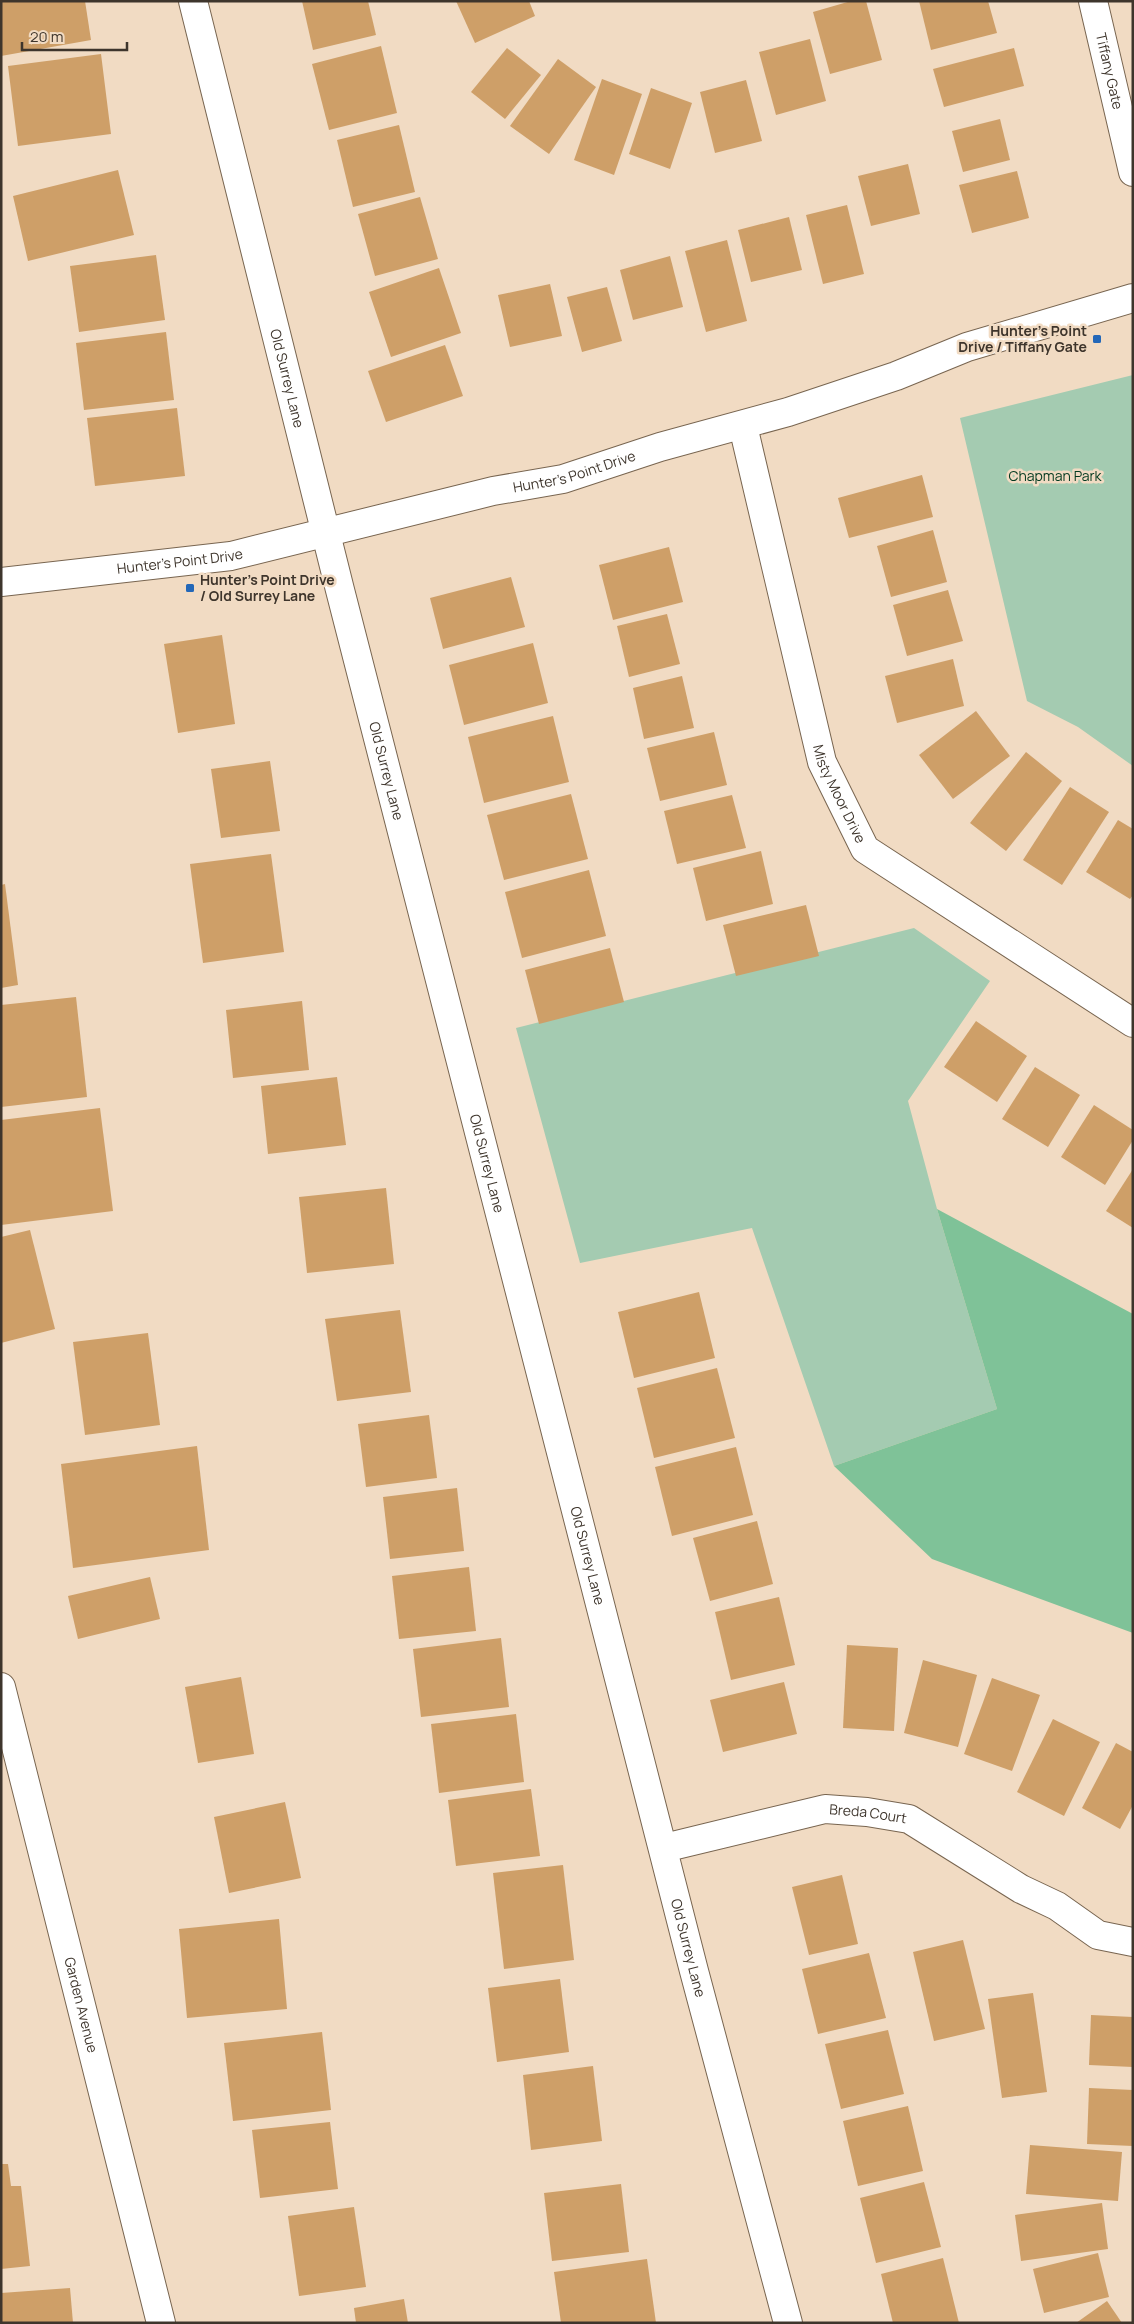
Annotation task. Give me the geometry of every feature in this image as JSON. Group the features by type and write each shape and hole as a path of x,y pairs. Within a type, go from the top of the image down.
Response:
{"street":[{"name":"Old Surrey Lane","path":"193,1 325,533 788,2323"},
{"name":"Tiffany Gate","path":"1093,1 1133,172"},
{"name":"Hunter's Point Drive","path":"1,582 231,556 493,491 563,479 660,447 743,426 896,376 967,348 1133,298"},
{"name":"Misty Moor Drive","path":"743,426 822,762 865,849 1133,1024"},
{"name":"Garden Avenue","path":"1,1687 161,2323"},
{"name":"Breda Court","path":"664,1848 825,1810 867,1812 909,1819 1021,1888 1057,1906 1098,1935 1133,1942"}],"green space":[{"name":"Chapman Park","path":"1133,375 1133,766 1078,727 1027,701 960,418"},
{"path":"914,928 990,981 908,1101 937,1209 997,1409 834,1466 752,1228 580,1263 516,1028"},
{"path":"937,1209 1133,1314 1133,1633 932,1559 834,1466 997,1409"}],"building":[{"path":"1,1 85,1 91,40 1,56"},
{"path":"302,1 368,1 376,35 313,50"},
{"path":"456,1 529,1 535,16 475,43"},
{"path":"851,1 866,1 882,60 830,74 813,12"},
{"path":"919,1 988,1 997,33 931,50"},
{"path":"810,39 826,101 776,115 759,52"},
{"path":"381,46 397,113 329,130 312,64"},
{"path":"507,48 541,75 505,119 471,92"},
{"path":"1014,48 1024,86 944,107 933,69"},
{"path":"101,54 111,134 18,146 8,66"},
{"path":"558,59 596,87 549,154 510,126"},
{"path":"602,79 642,94 614,175 574,160"},
{"path":"746,80 762,141 715,153 700,92"},
{"path":"651,88 692,103 670,169 629,154"},
{"path":"1000,119 1010,160 963,172 952,131"},
{"path":"399,125 415,192 353,207 337,140"},
{"path":"908,164 920,214 871,226 858,176"},
{"path":"118,170 134,235 28,261 13,196"},
{"path":"1017,171 1029,218 972,233 959,185"},
{"path":"420,197 438,259 375,276 358,214"},
{"path":"847,205 864,274 823,284 806,215"},
{"path":"789,217 802,270 751,282 738,230"},
{"path":"727,240 747,321 706,332 685,251"},
{"path":"156,255 165,320 79,332 70,266"},
{"path":"670,256 683,307 633,320 620,270"},
{"path":"439,268 461,333 391,357 369,292"},
{"path":"550,284 562,336 510,347 498,295"},
{"path":"607,287 622,341 582,352 567,297"},
{"path":"166,332 174,400 84,410 76,343"},
{"path":"445,345 463,396 386,422 368,371"},
{"path":"177,408 185,476 95,486 87,418"},
{"path":"922,475 933,517 849,538 838,498"},
{"path":"933,530 947,582 891,597 877,546"},
{"path":"669,547 683,602 613,620 599,565"},
{"path":"511,577 525,627 443,649 430,598"},
{"path":"948,590 963,641 907,656 893,605"},
{"path":"667,614 680,664 629,677 617,626"},
{"path":"222,635 235,724 178,733 164,644"},
{"path":"533,643 548,703 464,725 449,665"},
{"path":"953,659 964,706 897,723 885,676"},
{"path":"682,676 694,728 644,739 633,688"},
{"path":"976,711 1010,756 953,799 919,755"},
{"path":"553,716 569,782 484,803 468,737"},
{"path":"714,732 727,785 660,801 647,748"},
{"path":"1026,752 1062,781 1006,851 970,823"},
{"path":"270,761 280,831 221,838 211,769"},
{"path":"1070,787 1109,812 1062,885 1023,860"},
{"path":"571,794 588,859 504,880 487,815"},
{"path":"732,795 746,848 677,864 664,811"},
{"path":"1118,820 1133,829 1133,895 1130,899 1086,872"},
{"path":"761,851 773,904 706,921 693,868"},
{"path":"271,854 284,952 203,963 190,864"},
{"path":"589,870 606,936 522,958 505,892"},
{"path":"5,884 18,985 1,988 1,885"},
{"path":"806,905 819,956 736,976 723,925"},
{"path":"610,948 624,1002 539,1024 525,970"},
{"path":"76,997 87,1097 1,1107 1,1005"},
{"path":"302,1001 309,1070 233,1078 226,1010"},
{"path":"976,1021 1027,1056 997,1102 944,1067"},
{"path":"1035,1067 1080,1095 1048,1147 1002,1119"},
{"path":"337,1077 346,1145 268,1154 261,1086"},
{"path":"1094,1105 1133,1130 1133,1140 1105,1185 1061,1157"},
{"path":"100,1108 113,1211 1,1225 1,1120"},
{"path":"1133,1169 1133,1228 1106,1211"},
{"path":"386,1188 394,1264 307,1273 299,1197"},
{"path":"30,1230 55,1329 1,1343 1,1237"},
{"path":"699,1292 715,1358 634,1378 618,1312"},
{"path":"400,1310 411,1392 337,1401 325,1319"},
{"path":"148,1333 160,1425 85,1435 73,1342"},
{"path":"717,1368 735,1438 654,1458 637,1388"},
{"path":"429,1415 437,1478 366,1487 358,1424"},
{"path":"197,1446 209,1550 73,1568 61,1464"},
{"path":"736,1447 753,1515 672,1536 655,1467"},
{"path":"457,1488 464,1551 390,1559 383,1497"},
{"path":"757,1521 773,1584 710,1601 693,1538"},
{"path":"469,1567 476,1631 399,1639 392,1576"},
{"path":"150,1577 160,1619 78,1639 68,1596"},
{"path":"779,1597 795,1665 731,1680 715,1612"},
{"path":"501,1638 509,1707 421,1717 413,1649"},
{"path":"847,1645 898,1648 894,1731 843,1728"},
{"path":"923,1660 977,1675 958,1747 904,1733"},
{"path":"241,1677 254,1754 198,1763 185,1687"},
{"path":"992,1678 1040,1695 1012,1771 964,1754"},
{"path":"784,1682 797,1734 723,1752 710,1700"},
{"path":"516,1714 524,1782 439,1793 431,1724"},
{"path":"1053,1719 1100,1742 1064,1816 1017,1792"},
{"path":"1116,1743 1133,1752 1133,1805 1120,1829 1082,1808"},
{"path":"531,1789 540,1856 456,1866 448,1800"},
{"path":"285,1802 301,1878 229,1893 214,1817"},
{"path":"563,1865 574,1960 504,1969 493,1873"},
{"path":"842,1875 858,1944 809,1955 792,1887"},
{"path":"279,1919 287,2009 187,2018 179,1929"},
{"path":"963,1940 985,2029 934,2041 913,1952"},
{"path":"869,1953 886,2018 818,2034 802,1969"},
{"path":"560,1979 569,2052 497,2062 488,1988"},
{"path":"1033,1993 1047,2092 1002,2098 988,1999"},
{"path":"1091,2015 1133,2017 1133,2067 1089,2065"},
{"path":"888,2030 904,2094 841,2109 825,2044"},
{"path":"322,2032 331,2110 233,2121 224,2043"},
{"path":"593,2066 602,2141 531,2150 523,2075"},
{"path":"1089,2088 1133,2090 1133,2146 1087,2144"},
{"path":"908,2106 923,2171 858,2186 843,2121"},
{"path":"330,2122 338,2189 260,2198 252,2130"},
{"path":"1030,2145 1122,2152 1118,2201 1026,2194"},
{"path":"1,2164 8,2164 11,2186 21,2186 30,2266 1,2269"},
{"path":"924,2182 941,2247 876,2263 860,2198"},
{"path":"621,2184 629,2252 552,2261 544,2193"},
{"path":"1102,2203 1108,2249 1021,2261 1015,2215"},
{"path":"354,2207 366,2287 299,2296 288,2216"},
{"path":"1098,2253 1109,2297 1044,2313 1033,2269"},
{"path":"943,2258 959,2323 893,2323 881,2274"},
{"path":"647,2259 656,2323 561,2323 554,2272"},
{"path":"70,2288 73,2323 1,2323 1,2293"},
{"path":"404,2299 408,2323 356,2323 354,2308"},
{"path":"1107,2301 1122,2323 1076,2323"}],"place":[{"name":"Hunter's Point Drive / Tiffany Gate","path":"1097,339"},
{"name":"Hunter's Point Drive / Old Surrey Lane","path":"190,588"}]}
